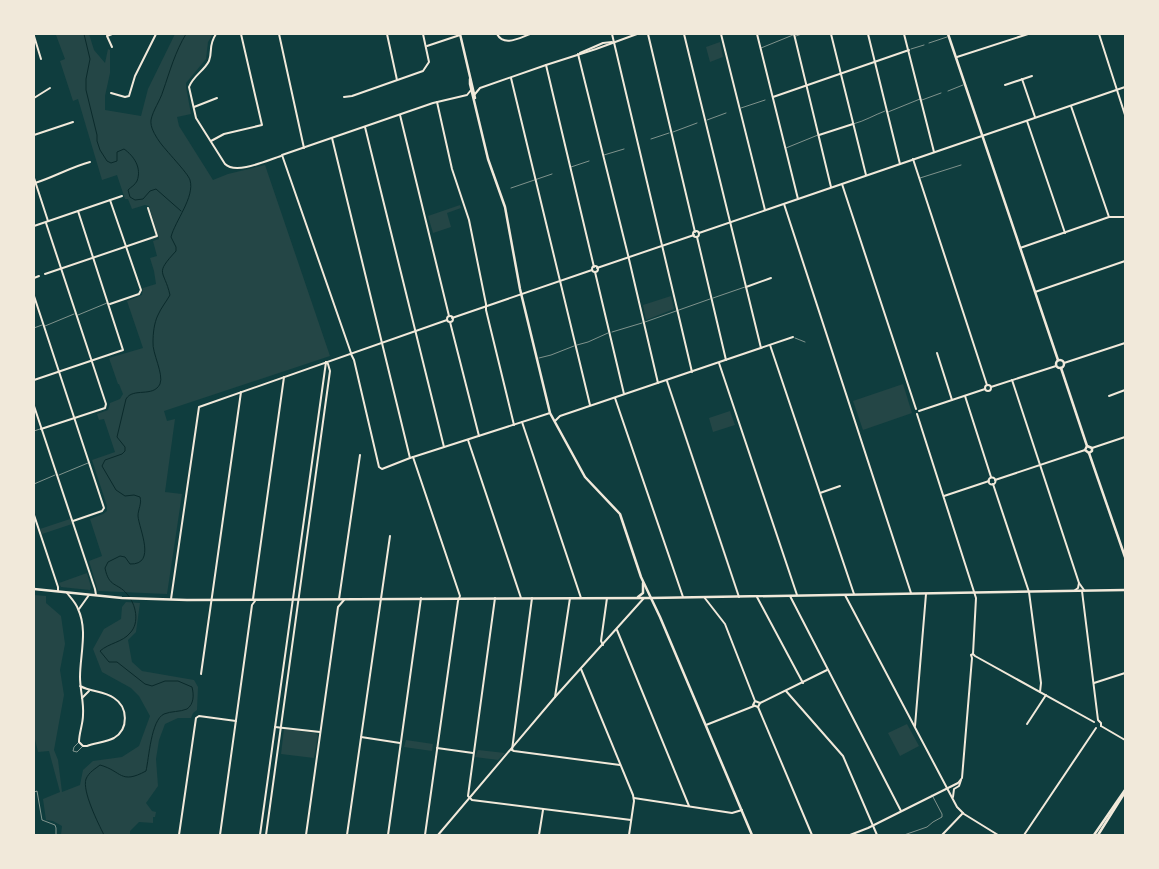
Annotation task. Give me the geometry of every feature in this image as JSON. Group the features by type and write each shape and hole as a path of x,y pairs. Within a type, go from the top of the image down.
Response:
{"main road":[{"path":"460,34 488,159 505,207 522,294 550,413 585,478 620,514 641,577 752,835"},
{"path":"948,35 1058,360 1056,366 1061,368 1087,446 1085,450 1090,453"},
{"path":"1058,360 1062,360 1064,363 1064,366 1061,368"},
{"path":"1087,446 1092,448 1090,453 1125,557"},
{"path":"637,598 643,592 641,577"},
{"path":"34,589 122,598 171,599 651,598 1125,590"},
{"path":"1096,835 1125,791"}],"street":[{"path":"112,34 107,36 112,47"},
{"path":"110,93 124,97 129,96 135,76 156,34"},
{"path":"216,34 211,44 208,61 190,84 189,89 196,119 225,164 232,168 239,168 282,156 437,102 467,95 474,96 480,88"},
{"path":"211,141 224,134 262,125 241,34"},
{"path":"279,34 304,148"},
{"path":"387,34 397,80"},
{"path":"344,97 422,72 428,68 429,59 423,34"},
{"path":"426,46 460,34"},
{"path":"497,34 507,41 530,34"},
{"path":"612,34 692,372"},
{"path":"467,95 472,88 480,88 511,78 603,43 637,34"},
{"path":"648,34 695,232 694,235"},
{"path":"684,34 761,348"},
{"path":"721,34 765,210"},
{"path":"757,34 798,199"},
{"path":"831,34 866,175"},
{"path":"868,34 900,164"},
{"path":"904,34 934,152"},
{"path":"956,58 1028,34"},
{"path":"1099,34 1125,115"},
{"path":"794,35 831,187"},
{"path":"34,36 42,59"},
{"path":"772,97 909,50"},
{"path":"578,54 658,383"},
{"path":"479,437 450,322 452,318 592,270 594,266 546,65"},
{"path":"1005,85 1032,76"},
{"path":"511,78 590,406"},
{"path":"1022,79 1035,117"},
{"path":"695,232 699,233 1125,87"},
{"path":"34,98 50,88"},
{"path":"193,108 217,98"},
{"path":"437,102 452,170 469,220 486,307 514,425"},
{"path":"1071,105 1109,217"},
{"path":"171,599 199,407 415,332 447,320 449,316 400,115"},
{"path":"1026,120 1065,233"},
{"path":"34,135 73,122"},
{"path":"819,135 853,124"},
{"path":"366,127 444,447"},
{"path":"332,138 412,458 460,596 425,835"},
{"path":"282,156 350,354 354,360 381,468 550,413 560,416 793,337"},
{"path":"913,159 987,385 985,390"},
{"path":"35,183 90,162"},
{"path":"34,178 106,407 42,429"},
{"path":"842,184 916,409 915,413 918,414 975,592 973,654 970,655 972,658 961,780 959,786 953,792 954,801"},
{"path":"34,226 122,196"},
{"path":"109,304 140,292 110,200"},
{"path":"784,204 911,594"},
{"path":"45,274 157,236 148,208"},
{"path":"34,380 123,350 78,212"},
{"path":"1020,248 1109,217 1125,217"},
{"path":"699,233 697,237 726,360"},
{"path":"624,394 595,272 597,268 694,235"},
{"path":"1035,292 1125,261"},
{"path":"34,278 40,276"},
{"path":"746,287 772,278"},
{"path":"34,296 104,510 73,521"},
{"path":"1064,363 1125,343"},
{"path":"770,345 854,594"},
{"path":"936,353 952,400"},
{"path":"260,835 326,362"},
{"path":"266,835 330,372 326,362"},
{"path":"719,363 797,595"},
{"path":"918,414 920,411 985,390 989,391 991,387 1056,366"},
{"path":"220,835 252,605 255,599 284,377"},
{"path":"666,380 739,597"},
{"path":"1012,380 1079,583 1082,588 1089,591"},
{"path":"987,385 991,387"},
{"path":"1109,396 1125,390"},
{"path":"202,674 241,392"},
{"path":"965,396 991,478 995,480"},
{"path":"615,398 682,597"},
{"path":"34,406 96,595"},
{"path":"916,409 920,411"},
{"path":"555,423 560,416"},
{"path":"522,422 581,598"},
{"path":"1092,448 1125,437"},
{"path":"468,440 521,598"},
{"path":"993,484 995,480 1085,450"},
{"path":"339,599 360,455"},
{"path":"944,496 988,481 991,478"},
{"path":"988,481 993,484 1029,592 1041,683 1040,692"},
{"path":"820,492 840,486"},
{"path":"34,515 58,586 58,592"},
{"path":"347,835 390,536"},
{"path":"1072,591 1078,588 1079,583"},
{"path":"1082,591 1098,720 1101,722 1101,726 1125,740"},
{"path":"67,593 79,609 83,636 80,686 84,716 79,742 83,746 114,738 121,732 125,720 123,707 111,696 89,691 80,686"},
{"path":"914,728 926,594"},
{"path":"79,609 88,595"},
{"path":"845,595 958,809 998,835"},
{"path":"757,596 803,683"},
{"path":"790,596 901,811"},
{"path":"704,597 726,624 755,701 754,706"},
{"path":"388,835 421,598"},
{"path":"495,598 468,796 472,800 631,820"},
{"path":"512,750 532,598"},
{"path":"555,697 570,598"},
{"path":"603,645 601,640 607,598"},
{"path":"438,835 555,697 644,598"},
{"path":"248,599 252,605"},
{"path":"333,599 338,607"},
{"path":"306,835 338,607 341,601 345,599"},
{"path":"616,630 689,806"},
{"path":"973,654 1094,722 1096,728"},
{"path":"581,669 634,798 629,835"},
{"path":"812,835 758,707 760,703 827,670"},
{"path":"1094,683 1125,673"},
{"path":"82,698 89,691"},
{"path":"786,691 843,756 877,835"},
{"path":"1027,724 1046,695"},
{"path":"755,701 760,703"},
{"path":"706,725 754,706 758,707"},
{"path":"179,835 196,718 199,716 236,721"},
{"path":"1094,722 1098,720"},
{"path":"1024,835 1096,728 1101,726"},
{"path":"276,727 321,732"},
{"path":"361,738 401,743"},
{"path":"437,748 473,753"},
{"path":"512,750 621,765"},
{"path":"850,835 961,780"},
{"path":"634,798 733,813 742,810"},
{"path":"539,835 543,810"},
{"path":"942,835 963,813"}],"lane":[{"path":"761,48 794,35 802,34"},
{"path":"929,43 948,35"},
{"path":"909,50 924,45"},
{"path":"948,91 965,84"},
{"path":"853,124 941,93"},
{"path":"739,109 765,100"},
{"path":"705,120 726,113"},
{"path":"651,139 697,123"},
{"path":"785,148 819,135"},
{"path":"604,156 624,149"},
{"path":"570,168 588,161"},
{"path":"920,178 961,165"},
{"path":"511,188 552,174"},
{"path":"538,358 746,287"},
{"path":"34,328 109,304"},
{"path":"793,337 805,342"},
{"path":"34,431 42,429"},
{"path":"34,484 89,463"},
{"path":"79,742 73,751 77,752 83,746"},
{"path":"34,792 37,791 40,817 45,822 55,825 56,835"},
{"path":"904,835 927,827 942,817 932,795"}],"shaded area":[{"path":"89,34 94,50 105,63 108,49 110,50 110,73 105,96 105,110 141,116 148,89 175,34 213,34 208,42 206,59 186,83 191,114 177,117 179,126 213,180 228,174 265,165 330,356 164,411 167,421 175,419 165,492 182,494 167,594 98,591 89,561 102,556 90,519 107,511 92,460 115,452 104,419 99,420 97,414 108,410 110,403 120,399 123,394 109,358 143,348 127,301 142,295 143,288 156,284 150,258 157,256 153,241 159,239 149,206 145,205 132,209 128,199 125,199 117,175 102,180 78,99 73,101 60,61 65,59 56,35"},
{"path":"720,42 723,57 710,62 706,47"},
{"path":"460,205 461,208 447,213 451,227 433,233 428,216"},
{"path":"671,296 674,309 646,320 643,305"},
{"path":"903,384 912,413 863,430 853,401"},
{"path":"730,411 735,425 713,432 709,418"},
{"path":"70,519 72,524 42,534 40,529"},
{"path":"87,573 91,587 90,590 61,587 59,583"},
{"path":"34,595 46,596 46,603 61,616 65,644 60,670 64,695 54,750 58,760 62,792 80,785 83,770 93,761 122,757 139,746 150,716 139,696 131,688 102,672 93,649 104,629 121,619 122,607 126,602 140,603 136,632 128,640 132,662 142,671 194,680 198,687 197,710 191,718 178,718 165,724 159,740 156,759 158,786 146,803 152,811 156,812 155,817 153,817 153,823 139,822 130,831 130,835 61,835 62,826 53,821 46,820 43,799 60,792 49,751 38,752 34,735"},
{"path":"907,724 919,746 900,756 888,733"},
{"path":"284,729 318,735 314,758 281,754"},
{"path":"406,740 433,744 432,751 404,747"},
{"path":"478,750 505,753 498,760 475,757"}],"waterway":[{"path":"84,34 90,59 86,90 100,150 107,161 111,163 117,161 117,152 124,149 134,159 138,167 138,176 136,182 128,190 130,197 135,200 143,199 150,191 156,189 181,211"},
{"path":"104,835 88,799 85,784 87,777 100,765 126,777 146,771 156,724 164,714 187,709 193,699 192,687 178,681 165,681 152,686 145,684 117,662 109,662 100,651 127,636 133,629 136,619 135,608 130,598 123,590 111,582 105,568 108,562 120,556 125,557 130,564 138,563 143,559 145,553 138,516 141,502 140,497 134,495 125,496 116,490 102,466 105,460 122,454 125,451 125,447 117,437 126,399 129,395 153,391 160,384 161,380 153,347 153,339 157,318 170,295 162,272 165,264 176,251 171,237 190,194 191,187 188,177 156,136 151,120 186,34"}]}
